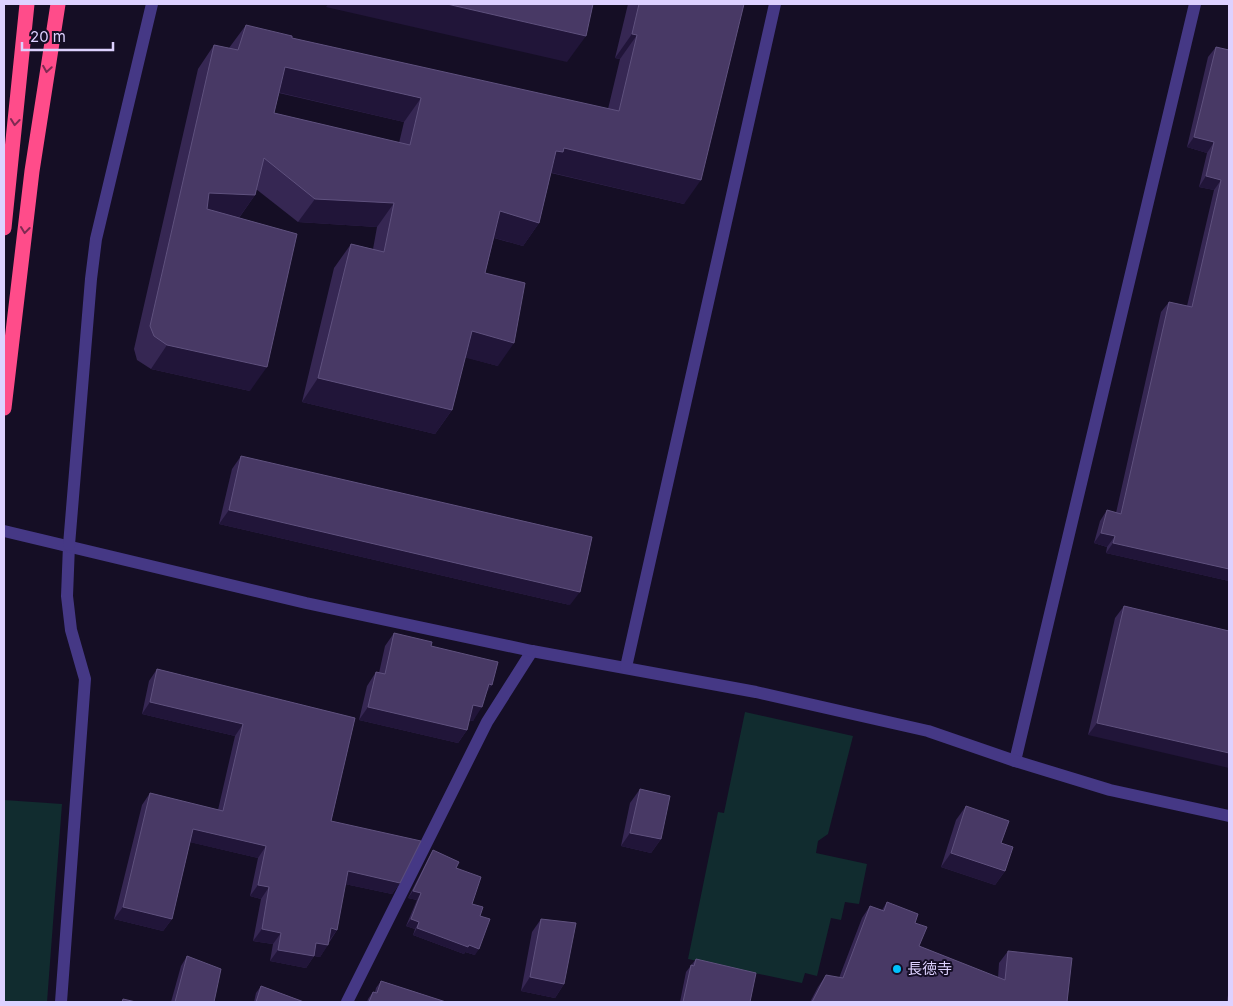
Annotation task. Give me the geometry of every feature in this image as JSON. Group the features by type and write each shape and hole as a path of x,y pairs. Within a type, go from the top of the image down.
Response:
{"highway":[{"path":"4,228 27,4"},
{"path":"4,408 32,171 58,4"}],"street":[{"path":"61,1002 85,679 71,630 67,596 69,545 91,279 96,239 152,4"},
{"path":"626,667 775,4"},
{"path":"1015,761 1194,4"},
{"path":"4,531 306,603 532,651 756,692 928,731 1015,761 1110,790 1229,816"},
{"path":"347,1002 487,722 532,651"}],"green space":[{"path":"745,712 853,736 828,834 818,841 816,853 867,864 859,904 845,902 841,920 831,918 817,976 805,973 802,983 688,959 718,812 724,813"},
{"path":"4,800 62,804 47,1002 4,1002"}],"building":[{"path":"447,4 593,4 586,36"},
{"path":"639,4 744,4 701,180 564,148 563,152 556,151 539,223 500,211 485,273 525,283 514,343 472,331 452,410 318,378 351,244 384,252 394,203 315,199 264,158 255,195 209,193 207,209 297,234 267,367 167,345 154,336 150,326 214,45 238,50 246,25 292,36 292,38 619,111 637,35 632,34","holes":["285,67 421,98 410,145 274,113"]},
{"path":"1216,47 1229,50 1229,569 1113,543 1115,536 1101,533 1107,510 1121,514 1169,302 1192,307 1221,180 1206,176 1214,142 1194,137"},
{"path":"241,456 592,537 580,592 229,510"},
{"path":"1124,606 1229,631 1229,753 1097,723"},
{"path":"394,633 432,642 431,646 498,662 492,685 489,684 482,707 473,705 467,730 368,707 376,672 385,674"},
{"path":"157,669 355,718 331,821 421,841 400,883 348,871 337,930 331,928 328,945 316,943 314,956 278,950 281,933 262,929 269,887 258,885 266,846 193,829 172,919 123,907 150,793 223,811 243,724 150,702"},
{"path":"640,789 670,796 661,839 630,833"},
{"path":"966,806 1009,821 1001,843 1013,847 1005,871 951,853"},
{"path":"433,850 459,862 456,868 481,877 472,904 483,907 480,916 490,919 479,949 469,945 468,947 417,928 419,922 411,919 421,893 413,891"},
{"path":"887,902 918,914 915,923 927,927 919,946 1005,980 1008,951 1072,958 1067,1002 812,1002 826,975 843,978 870,906 884,911"},
{"path":"541,919 576,923 564,984 530,977"},
{"path":"187,956 221,969 214,1002 175,1002"},
{"path":"696,959 756,973 750,1002 683,1002 691,965 694,966"},
{"path":"381,981 446,1002 369,1002 373,992 377,993"},
{"path":"261,986 304,1002 256,1002"},
{"path":"123,999 136,1002 122,1002"}],"place":[{"name":"長徳寺","path":"897,969"}]}
